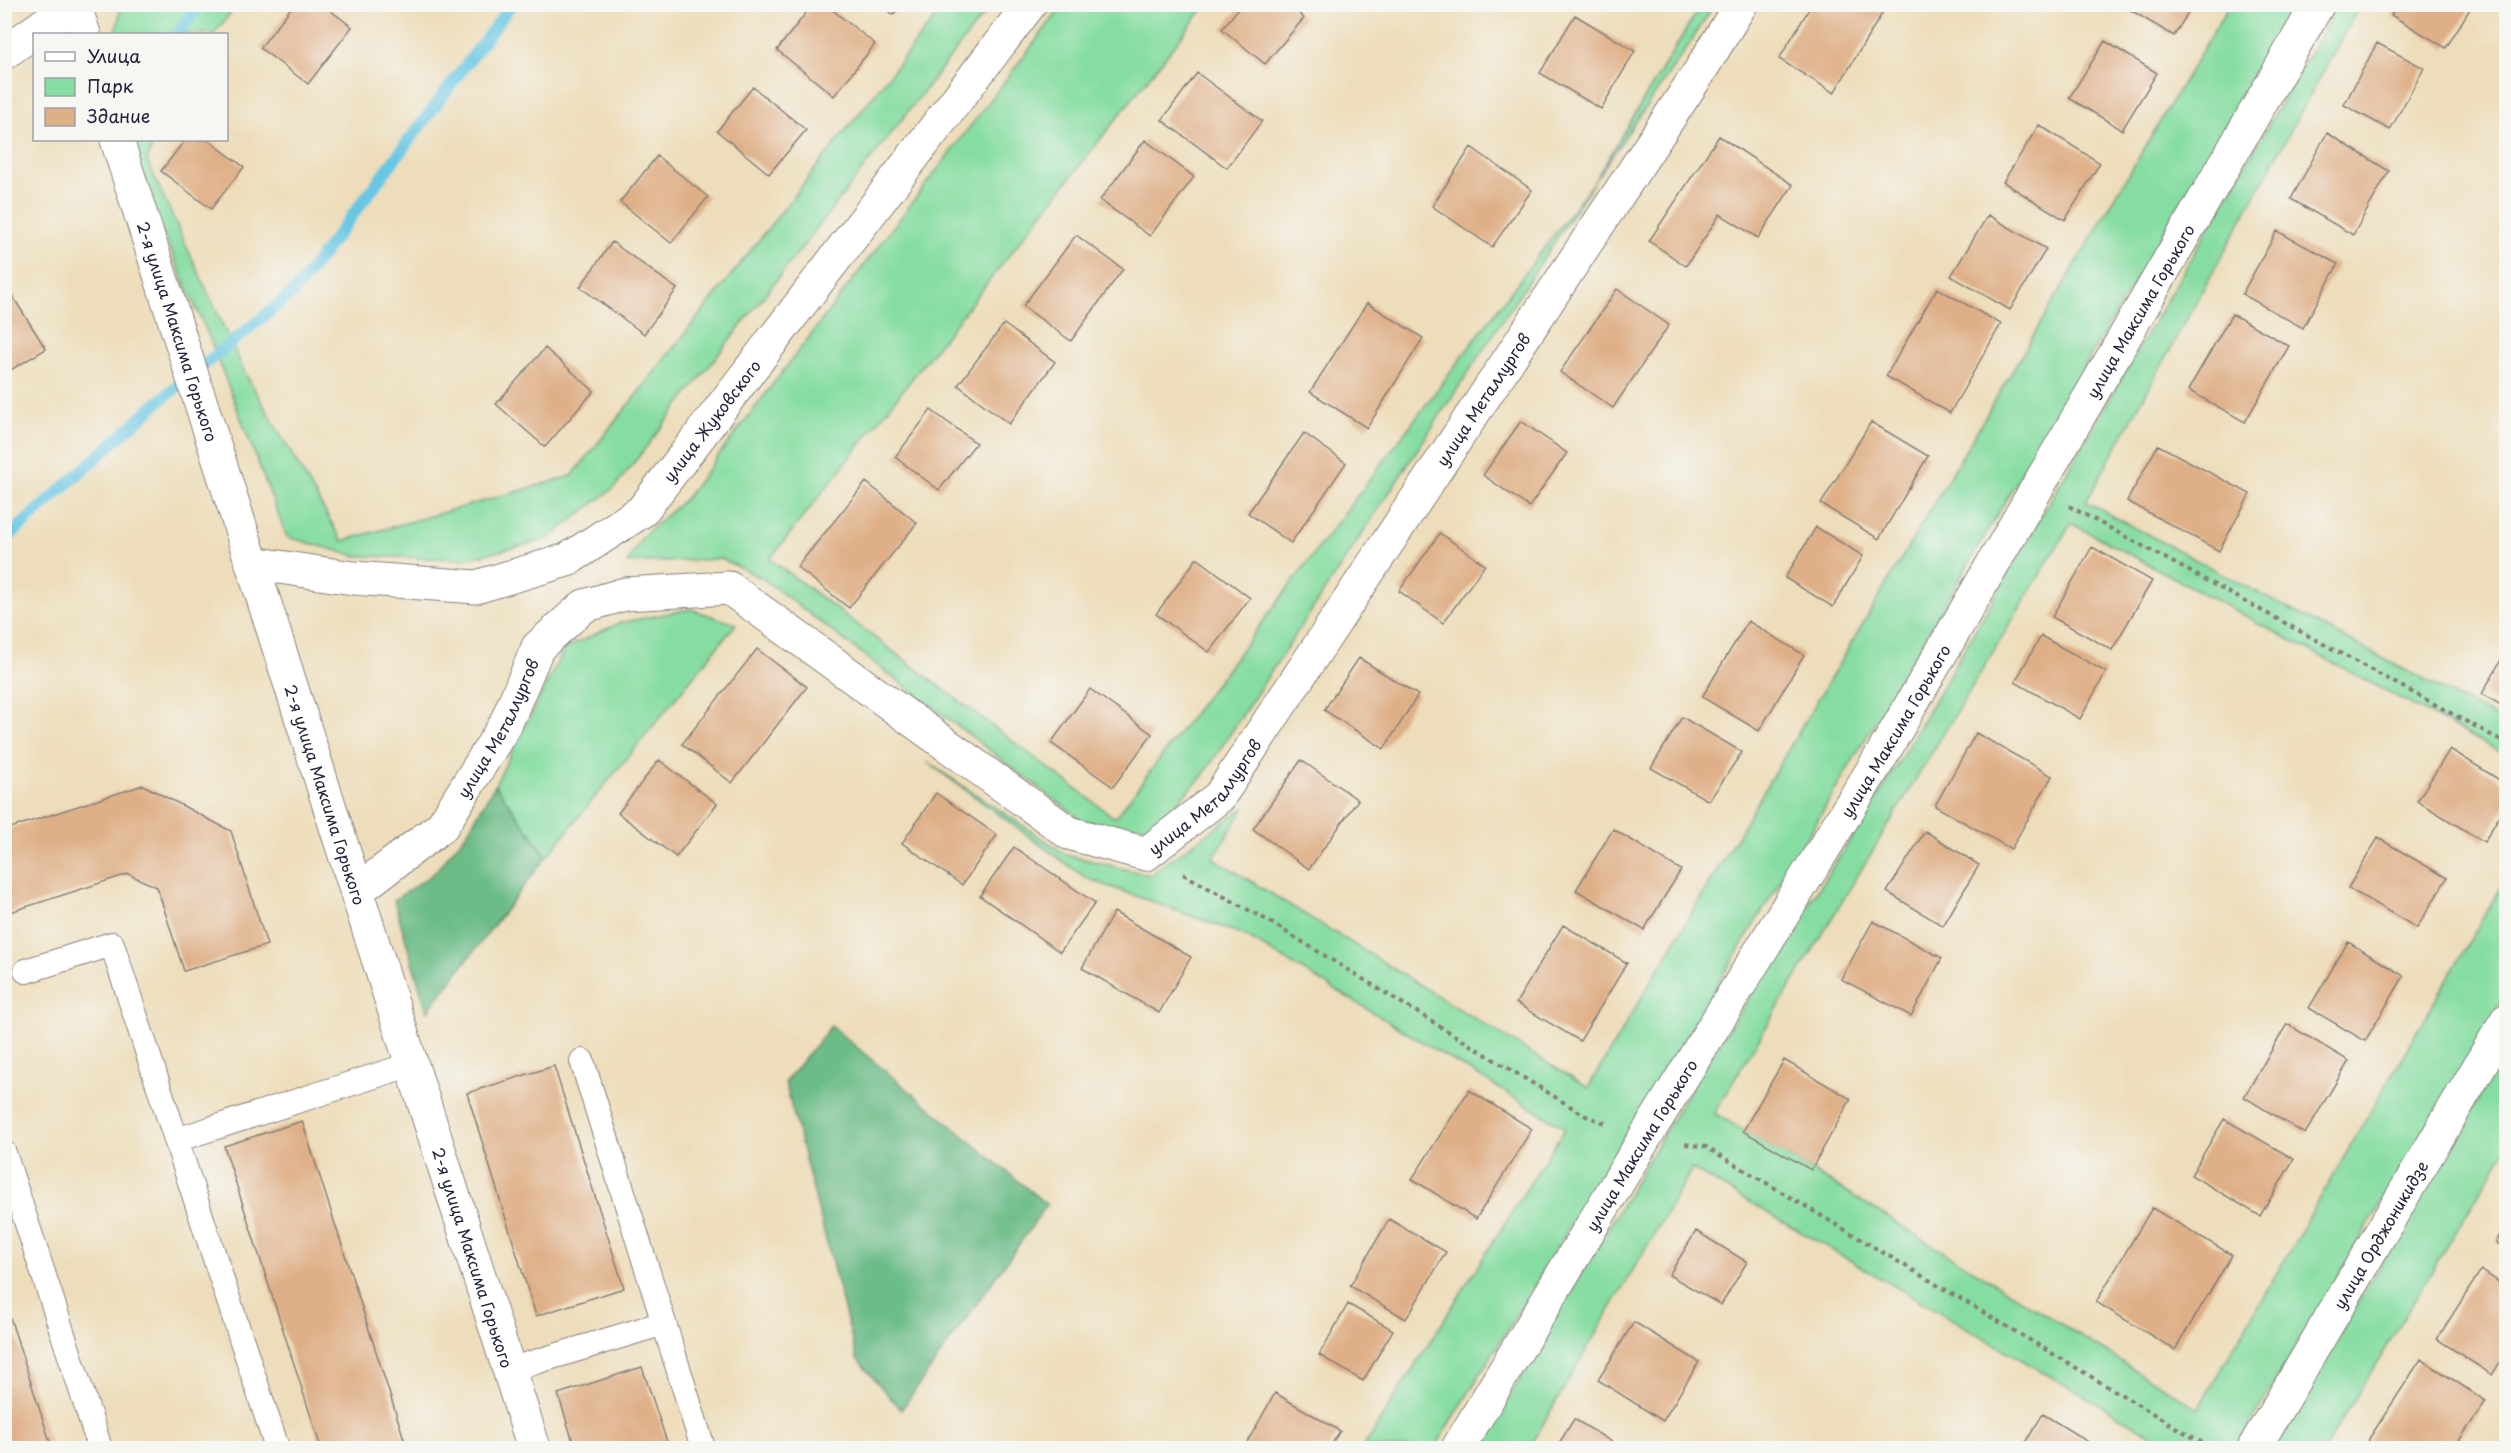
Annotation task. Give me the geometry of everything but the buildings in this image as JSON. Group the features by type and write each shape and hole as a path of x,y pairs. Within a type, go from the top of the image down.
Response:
{"street":[{"path":"4,53 74,4 84,33"},
{"name":"улица Жуковского","path":"252,563 353,578 476,587 567,560 642,511 1030,4"},
{"name":"улица Металлургов","path":"357,891 442,826 505,725 538,646 584,606 625,594 729,588 1069,833 1146,854 1219,797 1694,81 1742,4"},
{"name":"улица Максима Горького","path":"1458,1449 1644,1138 1883,753 2318,4"},
{"name":"2-я улица Максима Горького","path":"117,141 534,1449"},
{"path":"567,560 584,606"},
{"name":"улица Орджоникидзе","path":"2254,1449 2506,1021"}],"lane":[{"path":"26,971 112,944 277,1449"},
{"path":"582,1061 704,1449"},
{"path":"176,1140 412,1064"},
{"path":"4,1153 100,1449"},
{"path":"509,1370 664,1323"}],"path":[{"path":"2036,489 2506,743"}],"green space":[{"path":"121,4 237,5 215,33 116,33"},
{"path":"945,5 991,5 615,487 546,540 465,559 356,556 287,537 210,339 132,164 126,141 154,141 147,161 246,375 342,541 572,476"},
{"path":"1063,5 1206,5 770,559 1115,818 1595,180 1201,778 1154,825 1128,827 1083,821 762,578 722,559 627,563 643,536 686,498"},
{"path":"1701,5 1714,5 1688,46 1595,180"},
{"path":"2229,5 2297,5 1820,816 1435,1448 1363,1448 1565,1128 1244,935 1086,878 927,762 1067,855 1149,875 1245,807 1213,858 1588,1088"},
{"path":"2338,5 2360,5 2086,502 2506,723 2506,755 2071,523 1714,1113 1811,1170 2198,1409 2506,878 2506,993 2236,1448 2168,1448 2169,1445 1692,1169 1529,1448 1479,1448 1688,1092 1884,787"},
{"path":"690,609 736,624 547,856 495,785 564,649 619,623"},
{"path":"495,785 547,856 427,1012 394,900 434,873 467,833"},
{"path":"831,1026 1047,1205 901,1410 857,1359 785,1082"},
{"path":"2506,1051 2506,1149 2325,1448 2272,1448"}],"waterway":[{"path":"179,33 200,4"},
{"path":"4,541 157,403 295,291 512,4"}]}
